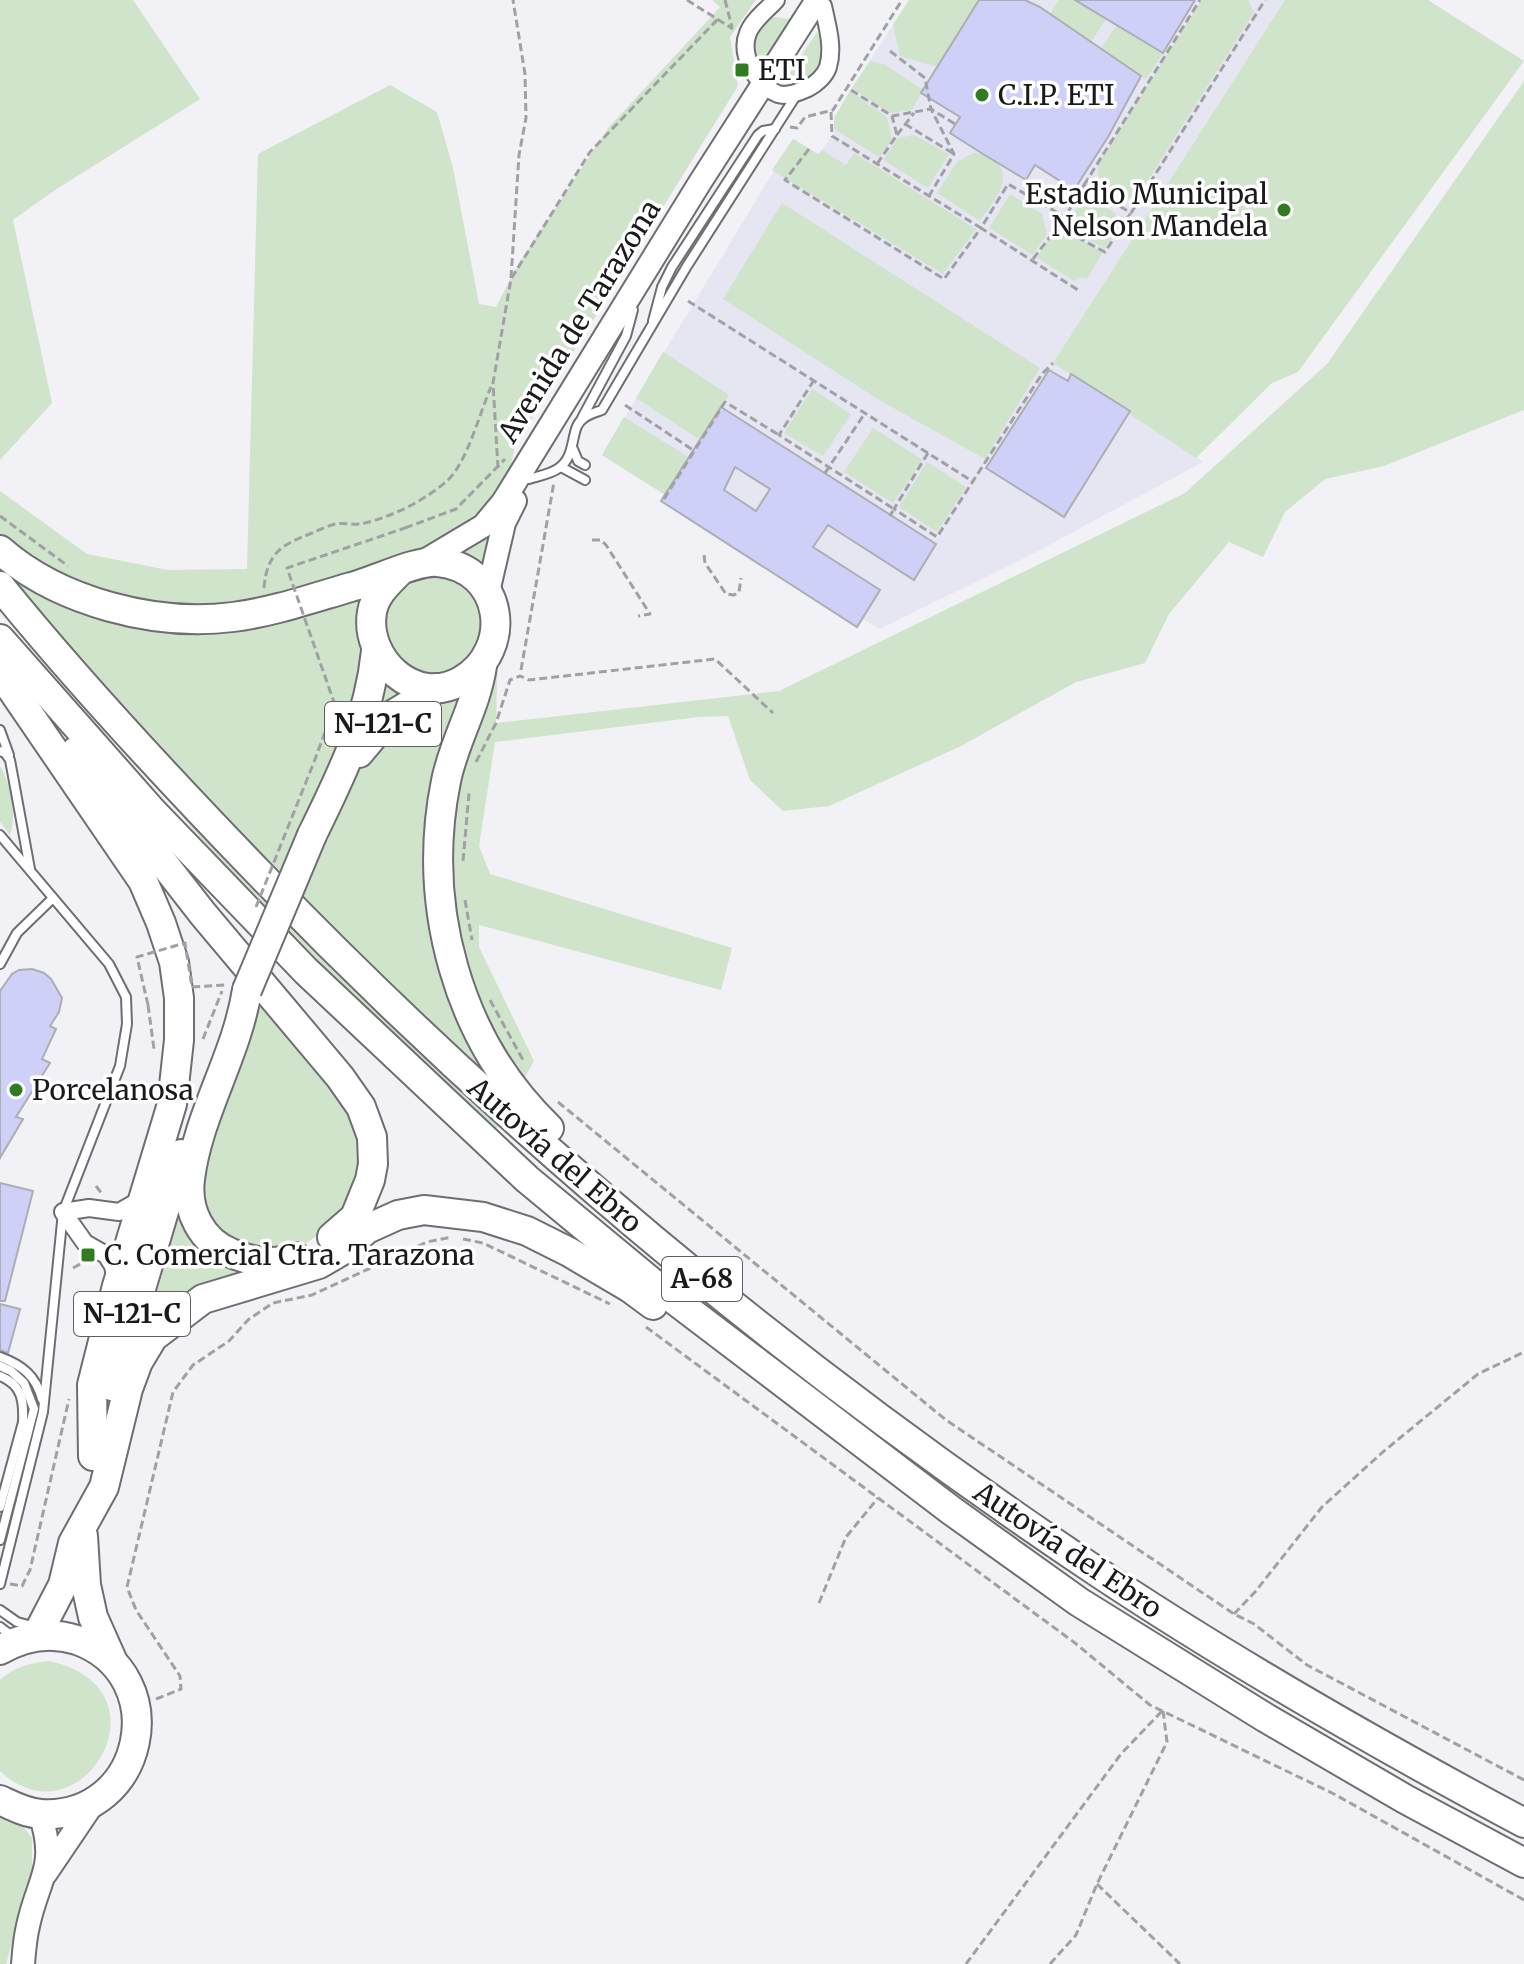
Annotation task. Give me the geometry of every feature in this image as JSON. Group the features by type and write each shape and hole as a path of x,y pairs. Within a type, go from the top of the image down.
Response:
{"highway":[{"path":"0,550 66,591 121,611 183,619 233,617 439,562 462,569 478,579 488,592 497,623 492,649 482,666 478,691 455,747 446,781 438,856 440,907 450,960 469,1013 496,1062 528,1107 583,1160 701,1257 741,1310"},
{"name":"N-121-C","path":"16,1813 68,1812 94,1802 118,1781 134,1753 138,1721 131,1689 113,1662 93,1617 86,1585 83,1529 93,1456 136,1298 196,1110 228,1023 247,990 366,713 373,685 376,651 371,629 372,609 380,591 409,568"},
{"name":"Autovía del Ebro","path":"0,586 176,787 331,947 441,1053 647,1236 821,1375 930,1456 1099,1574 1295,1696 1524,1823"},
{"name":"Autovía del Ebro","path":"0,639 152,811 306,971 527,1179 655,1285 925,1491 1079,1602 1266,1718 1405,1799 1524,1863"},
{"name":"N-121-C","path":"376,651 396,675 415,685 437,688"},
{"path":"0,662 68,740 203,914 340,1077 361,1107 372,1137 373,1164 355,1217 319,1248 288,1260 253,1262 217,1248 199,1229 191,1206 190,1179 201,1135 243,1016 247,990"},
{"name":"N-121-C","path":"342,774 389,717 437,688 459,683 482,666"},
{"path":"0,672 143,881 174,962 179,998 177,1080 172,1104 117,1286 92,1385 93,1456"},
{"path":"142,1199 157,1184 178,1120 196,1110"},
{"path":"83,1529 104,1487 128,1389 138,1362 153,1337 203,1299 319,1264 343,1250 367,1229 398,1215 424,1210 483,1217 527,1231 569,1252 630,1288 866,1465 925,1491"},
{"name":"N-121-C","path":"19,1635 63,1585 73,1543 83,1529"},
{"name":"N-121-C","path":"19,1635 64,1636 91,1645 113,1662"}],"main road":[{"name":"Avenida de Tarazona","path":"409,568 483,526 503,502 822,2"},
{"name":"Avenida de Tarazona","path":"488,592 504,523 767,87"},
{"path":"43,1878 94,1802"},
{"path":"16,1813 47,1836 49,1853 28,1925 23,1964"}],"street":[{"path":"776,0 749,29 739,33 754,73 767,87 780,95 797,93"},
{"name":"Avenida de Tarazona","path":"797,93 815,85 829,66 830,41 822,2"},
{"path":"117,1286 113,1266 106,1255 85,1243 63,1212 89,1208 119,1212 142,1199"}],"lane":[{"name":"Avenida de Tarazona","path":"582,418 602,410 687,266 797,93"},
{"name":"Avenida de Tarazona","path":"529,479 559,469 573,449 576,427 626,336 633,310"},
{"path":"573,449 578,461 585,465"},
{"path":"559,469 585,480"},
{"path":"0,730 10,760 32,873"},
{"path":"0,751 10,760"},
{"path":"0,835 109,964 126,997 127,1024 120,1066 63,1212 43,1412 4,1584"},
{"path":"0,964 17,933 53,898"},
{"path":"0,1357 21,1366 32,1377 39,1388 43,1412"},
{"path":"0,1366 24,1383 34,1409 0,1540"},
{"path":"0,1376 16,1384 22,1396 23,1410 23,1422 0,1507"},
{"path":"0,1610 7,1617 29,1626 19,1635"}],"path":[{"path":"264,592 265,572 272,556 290,542 336,524 361,524 380,519 410,505 450,478 460,462 493,383 511,279 519,155 526,118 525,74 513,0"},
{"path":"687,0 739,33"},
{"path":"725,0 739,33"},
{"path":"902,0 831,112 832,136 1078,290"},
{"path":"1033,259 1065,217 1200,0"},
{"path":"1056,226 1105,252 1263,1"},
{"path":"511,279 590,152 718,19"},
{"path":"890,51 925,78 931,109 954,154"},
{"path":"851,90 892,116 931,109 955,124"},
{"path":"877,164 914,112"},
{"path":"892,116 897,135"},
{"path":"905,124 954,154"},
{"path":"809,149 785,180 944,279 1008,184 1065,217"},
{"path":"929,196 954,154"},
{"path":"1084,185 1131,213"},
{"path":"688,301 972,481"},
{"path":"664,499 725,402 937,537 1042,374 1053,363"},
{"path":"779,435 814,380"},
{"path":"493,383 498,468"},
{"path":"625,405 693,450"},
{"path":"825,473 865,413"},
{"path":"890,516 928,453"},
{"path":"255,909 335,705 287,568 456,509 506,457"},
{"path":"521,670 559,469"},
{"path":"0,516 68,566"},
{"path":"592,540 601,540 606,545 650,614 638,616"},
{"path":"704,555 705,563 726,594 739,592 741,578"},
{"path":"291,583 305,579"},
{"path":"470,773 496,723 510,680 520,676 529,680 715,659 773,713"},
{"path":"463,863 469,788"},
{"path":"464,892 474,949"},
{"path":"154,1054 148,1005 137,957 185,943 192,987 225,985 203,1038"},
{"path":"486,991 530,1072"},
{"path":"549,1095 946,1420 1234,1614 1254,1624 1307,1665 1524,1780"},
{"path":"96,1186 103,1195 112,1199"},
{"path":"134,1704 168,1696 181,1689 180,1676 136,1610 127,1587 173,1392 193,1365 229,1341 248,1320 273,1303 312,1295 427,1242 453,1237 483,1243 612,1305"},
{"path":"73,1268 85,1261"},
{"path":"638,1321 1075,1643 1150,1705 1334,1794 1524,1900"},
{"path":"1234,1614 1322,1507 1478,1374 1524,1352"},
{"path":"4,1584 22,1586 30,1570 71,1389"},
{"path":"819,1603 846,1537 878,1498"},
{"path":"1050,1964 1076,1935 1097,1884 1167,1742 1163,1711"},
{"path":"966,1964 1121,1754 1163,1711"},
{"path":"1097,1884 1180,1964"}],"shaded area":[{"path":"909,0 1285,0 1053,363 1203,462 1023,559 879,629 602,455 793,139 819,154 842,121 842,110 850,91"}],"green space":[{"path":"0,0 133,0 200,99 13,220 52,403 0,460"},
{"path":"712,0 756,0 730,37 738,86 515,446 502,507 496,723 779,691 1185,493 1327,364 1524,81 1524,410 1384,466 1325,479 1285,512 1263,557 1229,542 1169,614 1145,663 1076,682 959,747 829,806 783,811 750,780 728,716 495,742 479,846 490,874 732,948 721,990 479,925 479,947 534,1061 495,1131 261,912 92,706 0,609 0,491 87,554 168,570 247,569 258,154 390,85 437,112 453,168 479,304 496,307 518,265 609,127 720,7"},
{"path":"909,0 979,0 967,19 1012,47 938,67 900,56 893,25"},
{"path":"1059,0 1075,0 1106,19 1091,42 1050,14"},
{"path":"1202,0 1248,0 1254,12 1138,196 1127,199 1098,181 1098,164"},
{"name":"Estadio Municipal Nelson Mandela","path":"1285,0 1428,0 1524,61 1298,372 1272,383 1196,458 1053,363"},
{"path":"767,19 789,19 791,23 763,65 753,53 752,37"},
{"path":"1117,25 1163,53 1146,79 1101,48"},
{"path":"817,32 821,52 816,70 803,82 782,84"},
{"path":"870,61 884,64 923,90 912,110 890,113 852,88"},
{"path":"850,91 887,117 892,140 879,157 834,129 834,118"},
{"path":"914,135 949,154 928,188 883,160 898,138"},
{"path":"793,139 818,154 822,150 846,165 854,153 976,229 943,274 772,170"},
{"path":"973,153 992,159 1003,173 1000,190 980,221 937,193 957,162"},
{"path":"1010,194 1042,214 1047,234 1033,255 989,228"},
{"path":"1085,195 1116,213 1116,220 1121,224 1105,249 1065,226"},
{"path":"782,203 1040,368 985,459 879,400 723,299"},
{"path":"1065,232 1103,252 1087,279 1083,277 1074,281 1037,258 1050,237"},
{"path":"663,352 729,395 700,440 636,398"},
{"path":"812,389 851,414 823,456 784,433"},
{"path":"624,417 690,458 667,496 602,455"},
{"path":"873,428 923,460 893,503 844,472"},
{"path":"927,462 966,487 937,532 899,507"},
{"path":"0,766 12,800 10,835 0,822"},
{"path":"262,1000 340,1091 359,1135 360,1181 343,1217 305,1244 282,1250 240,1245 218,1235 197,1191"},
{"path":"178,1217 195,1246 215,1260 243,1272 146,1330"},
{"path":"49,1661 86,1677 106,1700 110,1728 102,1755 84,1777 60,1790 31,1789 0,1771 0,1680 23,1666"},
{"path":"0,1797 32,1838 32,1874 6,1964 0,1964"}],"building":[{"name":"C.I.P. ETI","path":"979,0 1025,0 1040,7 1141,76 1108,137 1074,190 1035,165 1026,180 983,154 950,133 960,117 921,93"},
{"path":"1075,0 1195,0 1163,53"},
{"path":"1049,370 1068,381 1071,374 1130,411 1064,517 986,468"},
{"path":"721,407 936,544 914,580 828,525 813,547 880,590 857,627 661,501","holes":["735,467 770,489 756,511 724,490"]},
{"name":"Porcelanosa","path":"32,969 51,979 62,998 59,1012 50,1026 56,1029 42,1059 50,1063 16,1117 23,1119 0,1158 0,991 12,974"},
{"path":"0,1183 33,1191 5,1301 0,1301"},
{"path":"0,1304 20,1309 8,1353 0,1350"}],"place":[{"name":"ETI","path":"742,70"},
{"name":"C.I.P. ETI","path":"982,95"},
{"name":"Estadio Municipal Nelson Mandela","path":"1284,210"},
{"name":"Porcelanosa","path":"16,1090"},
{"name":"C. Comercial Ctra. Tarazona","path":"88,1255"}]}
